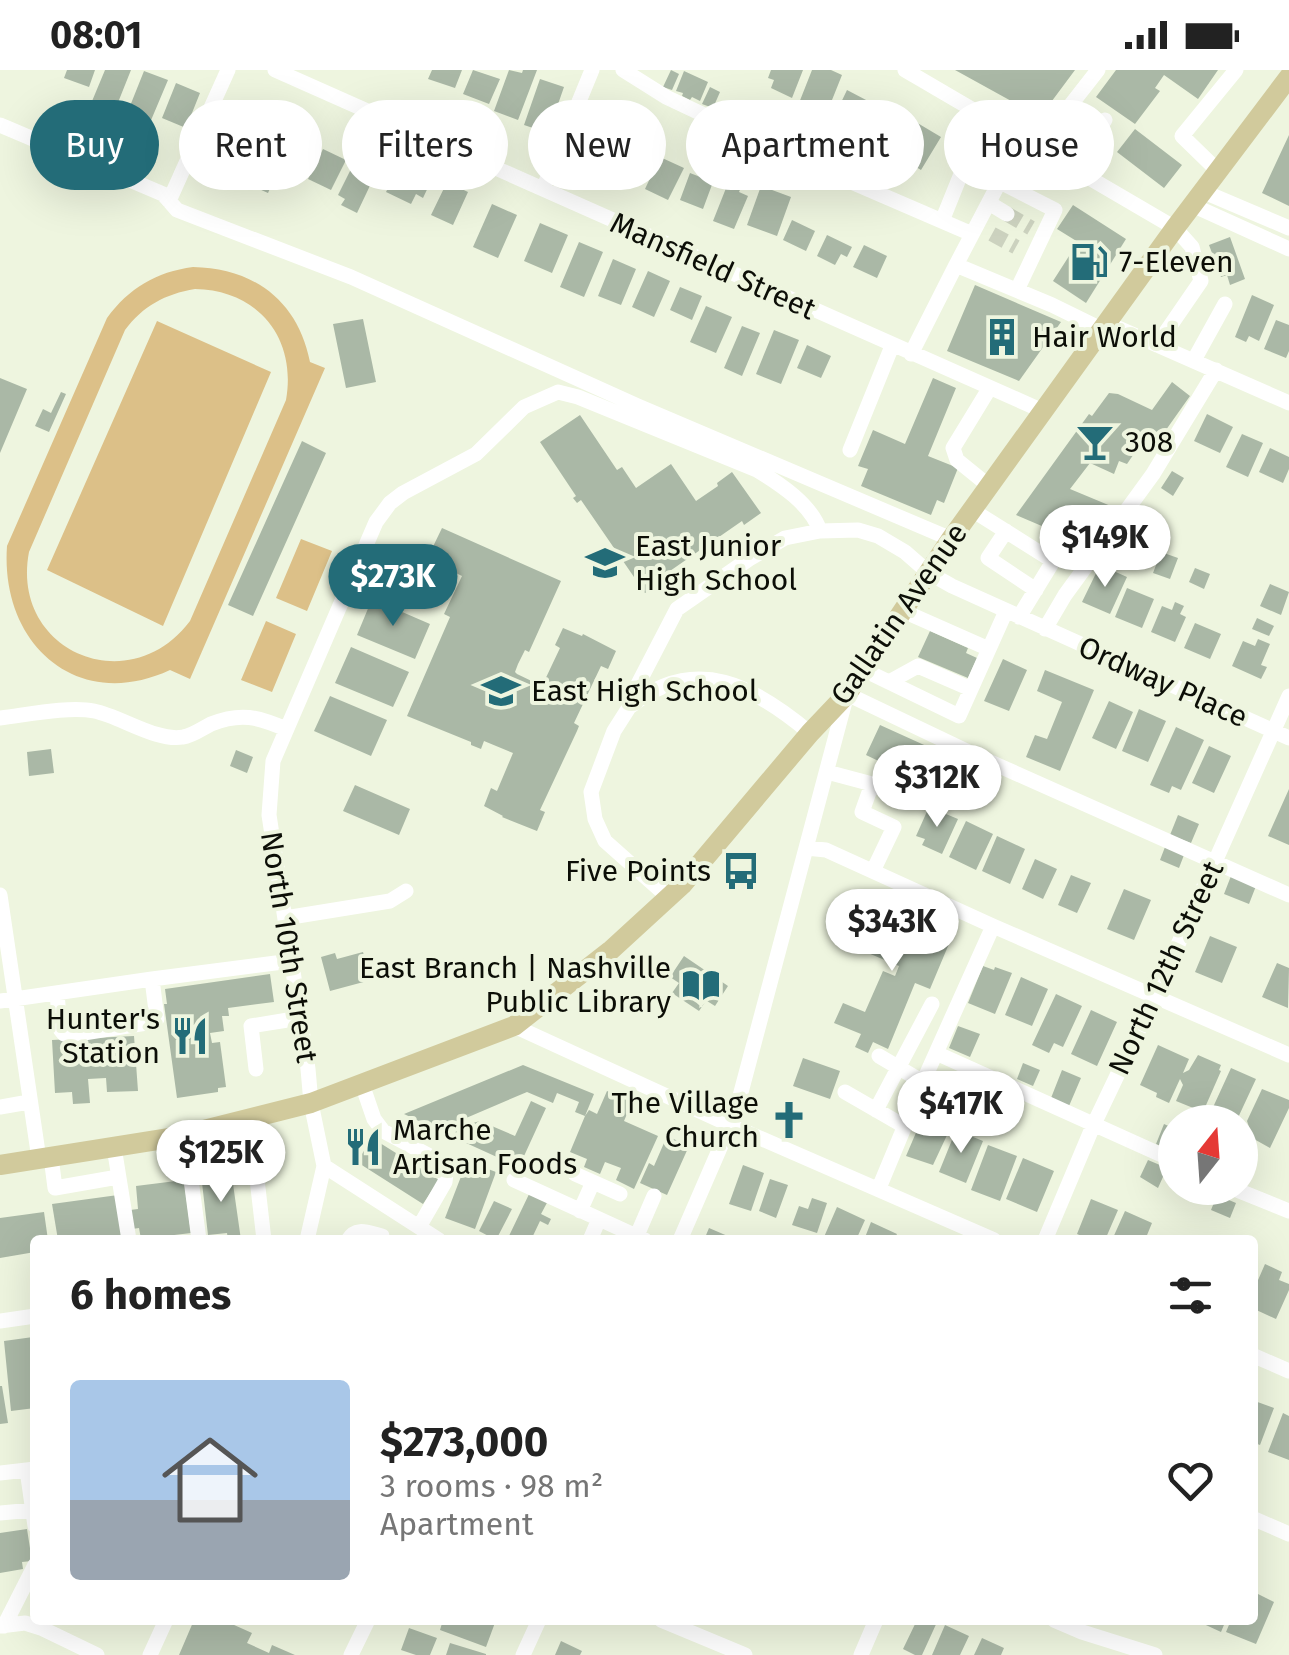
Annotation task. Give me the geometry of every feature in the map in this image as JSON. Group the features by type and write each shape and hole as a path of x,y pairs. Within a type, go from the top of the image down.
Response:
{"main road":[{"name":"Gallatin Avenue","path":"0,1164 185,1134 311,1103 514,1026 610,951 682,885 810,733 848,694 950,539 1197,198 1286,86"}],"street":[{"path":"169,200 228,70"},
{"name":"Mansfield Street","path":"275,70 528,183"},
{"path":"580,100 592,70"},
{"path":"623,70 666,98 789,155 942,221 992,234"},
{"path":"905,70 955,100"},
{"path":"1070,100 1098,70"},
{"path":"1218,171 1182,136 1236,70"},
{"path":"0,125 163,194 177,210 351,277 638,406 950,539"},
{"name":"Mansfield Street","path":"543,190 1043,412"},
{"path":"942,221 955,190"},
{"path":"911,354 995,190"},
{"path":"1017,290 1033,256 1037,232 1056,210 1019,190"},
{"path":"1109,190 1175,228 1192,247 1201,281 1157,344"},
{"path":"1197,198 1289,228"},
{"path":"1197,198 1289,249"},
{"path":"988,203 1007,214"},
{"path":"1016,247 1033,256"},
{"path":"956,264 1157,344 1289,403"},
{"path":"1194,360 1224,304"},
{"path":"850,450 892,346"},
{"path":"1046,629 1065,595 1153,474 1216,370"},
{"path":"989,388 953,448 957,460 989,486"},
{"name":"North 10th Street","path":"324,1166 311,1103 269,815 270,790 273,761 376,522 390,503 476,454 524,407 558,392 758,470 803,505 820,530"},
{"path":"972,510 1054,561"},
{"path":"668,897 605,840 595,819 591,792 614,730 677,609 785,538 820,530"},
{"name":"Ordway Place","path":"820,530 858,530 878,536 929,573 1012,614 1281,734"},
{"path":"1006,531 988,558 1036,590"},
{"path":"864,670 959,716 989,650 1012,614 1036,590 1063,545"},
{"path":"903,611 989,650"},
{"path":"890,682 918,666 971,689"},
{"path":"628,709 643,697 679,680 721,680 781,708 810,733"},
{"path":"682,1235 736,1110 848,694 1289,895"},
{"name":"North 12th Street","path":"1047,1235 1214,862 1281,734 1289,696"},
{"path":"0,718 83,710 114,717 151,733 182,738 216,722 238,717 258,717 286,730"},
{"path":"827,772 872,784 906,801"},
{"path":"872,784 862,812 894,826 873,871"},
{"path":"806,848 826,850 1289,1055"},
{"path":"285,918 390,901 406,891"},
{"path":"0,895 8,1000 29,1102 55,1188 118,1177"},
{"path":"878,1188 994,926"},
{"path":"8,1000 291,961"},
{"path":"57,992 60,1029 71,1035 154,1022 157,1018 152,978"},
{"path":"876,1110 932,1004"},
{"path":"256,1069 251,1026 300,1018"},
{"path":"514,1026 983,1235"},
{"path":"936,1053 1158,1154"},
{"path":"878,1056 923,1082"},
{"path":"362,1084 374,1119 383,1131 430,1156 446,1174 419,1228"},
{"path":"844,1092 904,1126"},
{"path":"0,1107 29,1102"},
{"path":"250,1118 263,1235"},
{"path":"185,1134 197,1235"},
{"path":"114,1147 127,1235"},
{"path":"307,1235 324,1166 430,1235"},
{"path":"575,1174 620,1194"},
{"path":"514,1180 631,1235"},
{"path":"580,1211 593,1182"},
{"path":"640,1235 654,1196"},
{"path":"1258,1198 1289,1211"},
{"path":"592,1235 599,1219"},
{"path":"0,1321 30,1317"},
{"path":"1258,1358 1289,1371"},
{"path":"0,1474 30,1470"},
{"path":"0,1514 30,1518"},
{"path":"1258,1521 1289,1534"},
{"path":"2,1626 30,1573"},
{"path":"2,1626 30,1625"},
{"path":"31,1625 97,1655"},
{"path":"150,1655 164,1625"},
{"path":"351,1655 366,1625"},
{"path":"524,1655 537,1625"},
{"path":"686,1625 744,1655"},
{"path":"861,1655 874,1625"},
{"path":"1066,1625 1155,1655"}],"shaded area":[{"path":"180,269 215,269 254,281 284,305 304,340 310,362 325,368 190,679 170,670 136,681 105,683 76,676 51,661 31,640 17,613 8,582 7,546 107,318 144,283","holes":["195,289 217,292 254,308 279,338 288,377 286,400 190,621 165,645 136,658 107,661 80,654 56,639 38,616 28,587 29,552 125,330 139,314 164,298"]},
{"path":"157,321 271,372 163,626 47,570"},
{"path":"301,539 332,551 307,611 276,598"},
{"path":"266,621 296,634 272,692 241,680"}],"building":[{"path":"67,70 95,70 89,87 64,78"},
{"path":"105,70 131,70 119,100 92,100"},
{"path":"432,70 462,70 455,88 428,79"},
{"path":"473,70 500,79 491,100 463,94"},
{"path":"509,70 537,70 518,120 508,116 508,100 498,100"},
{"path":"671,70 679,74 672,90 663,87"},
{"path":"771,70 803,70 792,98 771,88"},
{"path":"812,70 831,70 842,75 832,100 800,100"},
{"path":"955,70 1075,70 1053,100 1009,100"},
{"path":"1116,70 1218,70 1198,99 1164,75 1155,88 1160,91 1135,124 1114,109 1114,100 1096,97"},
{"path":"144,71 168,80 159,101 132,100"},
{"path":"684,71 708,82 700,100 690,100 676,91"},
{"path":"540,79 564,87 559,100 533,100"},
{"path":"176,83 200,93 197,100 179,100 179,125 162,118"},
{"path":"710,87 720,92 716,100 704,100"},
{"path":"847,90 866,100 842,100"},
{"path":"924,127 941,137 924,165"},
{"path":"1135,129 1182,165 1164,188 1117,152"},
{"path":"1289,135 1289,206 1262,193"},
{"path":"322,151 342,158 342,168 331,190 322,186"},
{"path":"666,160 684,168 668,200 647,190 666,190"},
{"path":"686,184 686,190 710,190 703,209 680,200"},
{"path":"342,187 368,190 357,213 341,205 345,199 338,195"},
{"path":"427,190 423,198 416,194 411,204 386,192"},
{"path":"443,190 468,192 453,225 431,215"},
{"path":"725,190 740,190 748,196 734,229 713,221"},
{"path":"760,190 791,197 777,236 747,225"},
{"path":"492,204 517,215 498,258 473,247"},
{"name":"7-Eleven","path":"1073,205 1126,239 1086,303 1053,281 1078,242 1057,229"},
{"path":"792,220 815,231 806,251 783,240"},
{"path":"540,223 568,235 552,273 524,261"},
{"path":"827,235 852,247 847,257 841,254 835,265 817,256"},
{"path":"1230,237 1245,279 1230,285 1227,275 1221,277 1209,245"},
{"path":"579,242 603,252 584,297 560,287"},
{"path":"864,245 887,256 877,278 853,267"},
{"path":"613,259 636,269 621,305 598,296"},
{"path":"648,271 670,281 654,317 632,307"},
{"name":"Hair World","path":"975,285 1061,322 1019,381 947,351"},
{"path":"680,287 702,296 692,320 670,310"},
{"path":"1252,295 1274,305 1259,341 1249,336 1246,342 1235,337"},
{"path":"706,306 732,317 716,353 690,342"},
{"path":"363,319 376,382 346,388 333,324"},
{"path":"1276,320 1289,325 1286,358 1264,349"},
{"path":"742,326 760,333 742,376 724,368"},
{"path":"774,330 799,340 781,384 756,374"},
{"path":"807,345 831,356 821,378 797,368"},
{"path":"0,378 27,389 0,453"},
{"path":"933,378 956,388 928,456 958,468 944,503 937,500 931,515 861,486 868,469 858,466 873,430 905,444"},
{"path":"1172,382 1190,396 1156,444 1144,439 1127,464 1119,461 1114,474 1090,463 1070,489 1118,509 1091,547 1016,515 1089,414 1092,416 1109,393 1152,410"},
{"path":"61,392 66,394 49,432 35,426 43,409 51,413"},
{"path":"1207,414 1233,427 1220,453 1194,441"},
{"path":"580,415 617,470 622,467 636,488 671,464 696,501 732,472 761,513 744,525 742,521 657,580 659,583 645,593 581,500 577,503 573,498 576,496 540,442"},
{"path":"1242,434 1263,443 1248,477 1226,467"},
{"path":"302,441 326,453 253,616 228,605"},
{"path":"1270,448 1289,457 1283,483 1259,472"},
{"path":"1172,471 1184,478 1173,496 1161,488"},
{"name":"East High School","path":"442,528 561,581 529,652 525,650 518,664 517,674 542,686 560,648 555,645 563,628 616,651 608,669 601,666 574,723 579,726 540,810 545,812 537,831 484,806 491,788 497,791 513,753 484,741 481,749 407,716 450,617 444,614 462,576 427,559"},
{"path":"1161,552 1178,558 1170,579 1153,573"},
{"path":"1100,565 1127,577 1110,614 1082,602"},
{"path":"1195,568 1210,574 1204,589 1189,582"},
{"path":"1270,584 1289,592 1281,615 1260,606"},
{"path":"1127,588 1154,599 1142,628 1115,617"},
{"path":"372,599 430,624 415,659 357,635"},
{"path":"1175,602 1184,606 1180,614 1186,617 1175,642 1151,632 1162,606 1172,610"},
{"path":"1257,618 1274,626 1269,636 1252,629"},
{"path":"1195,623 1221,634 1210,659 1184,648"},
{"path":"930,631 968,648 966,653 977,658 968,678 918,657"},
{"path":"1258,639 1270,644 1261,665 1267,667 1261,679 1232,666 1243,641 1255,646"},
{"path":"351,647 409,672 393,707 335,683"},
{"path":"1003,659 1027,670 1009,711 984,701"},
{"path":"1045,670 1094,690 1060,771 1026,757 1035,735 1047,739 1062,702 1037,691"},
{"path":"330,696 387,720 371,756 314,731"},
{"path":"1109,701 1133,712 1116,749 1092,738"},
{"path":"1139,709 1166,721 1148,762 1122,751"},
{"path":"880,725 933,749 918,780 866,755"},
{"path":"1176,727 1204,740 1181,790 1172,786 1169,793 1150,785"},
{"path":"1209,746 1231,756 1214,793 1192,783"},
{"path":"51,749 54,773 29,776 27,752"},
{"path":"236,750 253,757 247,773 230,766"},
{"path":"355,785 410,809 399,835 343,811"},
{"path":"1289,789 1289,845 1268,836"},
{"path":"929,807 958,819 942,854 922,845 925,839 916,836"},
{"path":"1178,815 1199,824 1191,843 1170,835"},
{"path":"966,821 993,834 976,870 949,857"},
{"path":"997,836 1025,849 1010,884 982,871"},
{"path":"1165,847 1184,855 1179,868 1160,860"},
{"path":"1035,859 1057,869 1043,899 1022,889"},
{"path":"1071,875 1091,883 1077,913 1058,905"},
{"path":"1231,876 1256,886 1249,904 1224,894"},
{"path":"1124,889 1151,900 1134,940 1107,929"},
{"path":"865,907 951,939 930,989 915,983 888,1049 873,1042 868,1053 855,1047 861,1034 834,1023 843,1003 865,1012 883,971 895,976 899,966 849,945"},
{"path":"1210,936 1237,947 1222,983 1195,972"},
{"path":"363,952 371,980 330,991 321,957 335,953 337,959"},
{"name":"East Branch | Nashville Public Library","path":"684,956 728,986 715,1006 708,998 699,1011 672,993 679,983 670,977"},
{"path":"1277,963 1289,968 1288,1008 1262,997"},
{"path":"983,966 1012,973 995,1014 968,1003"},
{"name":"Hunter's Station","path":"270,974 274,1002 228,1008 229,1016 222,1016 224,1031 210,1033 212,1043 220,1042 226,1087 218,1088 218,1092 177,1098 165,989"},
{"path":"1021,977 1048,989 1032,1026 1005,1015"},
{"path":"1056,994 1082,1006 1063,1047 1054,1043 1049,1053 1032,1045"},
{"path":"1091,1010 1117,1022 1097,1066 1071,1054"},
{"path":"958,1026 980,1034 970,1057 949,1048"},
{"path":"134,1036 138,1091 107,1092 106,1078 88,1079 90,1103 73,1104 72,1092 55,1093 52,1040"},
{"path":"1158,1045 1189,1059 1183,1073 1198,1055 1221,1065 1206,1105 1176,1101 1183,1085 1180,1079 1169,1103 1140,1085"},
{"path":"803,1058 840,1071 830,1099 793,1086"},
{"path":"1023,1063 1040,1070 1033,1086 1017,1079"},
{"path":"523,1065 594,1094 585,1116 575,1112 579,1102 557,1093 553,1103 527,1092 438,1130 404,1114"},
{"path":"1231,1068 1256,1079 1244,1105 1214,1105"},
{"path":"1062,1070 1081,1078 1069,1106 1051,1098"},
{"path":"1262,1089 1289,1100 1270,1148 1258,1141 1258,1105 1254,1105"},
{"path":"607,1091 632,1102 624,1121 658,1136 634,1189 616,1180 621,1168 605,1162 600,1174 584,1167 587,1159 570,1152 585,1116 589,1110 597,1114"},
{"path":"531,1101 546,1108 519,1167 453,1137 458,1127 480,1121 515,1136"},
{"path":"921,1121 948,1133 933,1165 906,1156"},
{"path":"956,1130 983,1141 966,1183 939,1172"},
{"path":"667,1136 689,1146 667,1195 640,1183 649,1163 654,1166"},
{"path":"372,1138 439,1180 423,1204 357,1162"},
{"path":"988,1145 1017,1156 1000,1201 971,1190"},
{"path":"1023,1158 1054,1171 1037,1212 1006,1199"},
{"path":"1148,1160 1158,1164 1158,1188 1140,1177"},
{"path":"467,1161 496,1172 475,1229 445,1218"},
{"path":"743,1165 764,1173 751,1211 729,1204"},
{"path":"231,1170 240,1235 208,1235 201,1174"},
{"path":"770,1179 788,1185 776,1218 759,1211"},
{"path":"184,1180 191,1233 140,1235 139,1228 132,1229 130,1210 138,1209 136,1186"},
{"path":"531,1190 549,1199 541,1214 551,1219 548,1225 540,1221 533,1235 509,1235"},
{"path":"118,1195 123,1235 57,1235 52,1204"},
{"path":"812,1198 827,1203 817,1233 792,1225 799,1206 808,1209"},
{"path":"1091,1199 1118,1210 1107,1235 1077,1234"},
{"path":"494,1201 512,1209 499,1235 479,1231"},
{"path":"1213,1205 1235,1205 1230,1218 1211,1210"},
{"path":"837,1207 865,1220 858,1235 825,1235"},
{"path":"1125,1211 1152,1223 1147,1235 1114,1235"},
{"path":"44,1212 47,1235 30,1235 30,1253 0,1258 0,1218"},
{"path":"871,1222 897,1234 896,1235 866,1235"},
{"path":"709,1228 725,1235 706,1235"},
{"path":"1265,1264 1282,1272 1279,1280 1289,1284 1276,1319 1258,1311 1258,1280"},
{"path":"30,1337 30,1409 11,1411 4,1341"},
{"path":"0,1386 8,1423 0,1424"},
{"path":"1258,1402 1274,1408 1258,1444"},
{"path":"1283,1413 1289,1416 1289,1460 1268,1452"},
{"path":"27,1529 30,1561 22,1562 23,1569 0,1573 0,1533"},
{"path":"1258,1594 1274,1602 1256,1644 1226,1632 1229,1625 1258,1625"},
{"path":"192,1625 234,1625 252,1633 247,1643 269,1653 272,1645 295,1655 179,1655"},
{"path":"442,1625 494,1625 486,1647 440,1630"},
{"path":"915,1625 936,1625 922,1655 903,1649"},
{"path":"945,1625 969,1636 960,1655 932,1655"},
{"path":"1206,1625 1224,1625 1221,1632"},
{"path":"409,1628 437,1638 430,1655 401,1650"},
{"path":"982,1638 1004,1648 1001,1655 974,1655"},
{"path":"561,1641 582,1651 580,1655 555,1655"},
{"path":"450,1643 486,1654 486,1655 446,1655"}],"tunnel":[{"path":"1007,214 1031,228"},
{"path":"992,234 1016,247"}],"place":[{"name":"7-Eleven","path":"1089,262"},
{"name":"Hair World","path":"1002,337"},
{"name":"308","path":"1095,442"},
{"name":"East Junior High School","path":"605,563"},
{"name":"East High School","path":"501,691"},
{"name":"Five Points","path":"741,871"},
{"name":"East Branch | Nashville Public Library","path":"701,985"},
{"name":"Hunter's Station","path":"190,1036"},
{"name":"The Village Church","path":"789,1120"},
{"name":"Marche Artisan Foods","path":"363,1147"}]}
